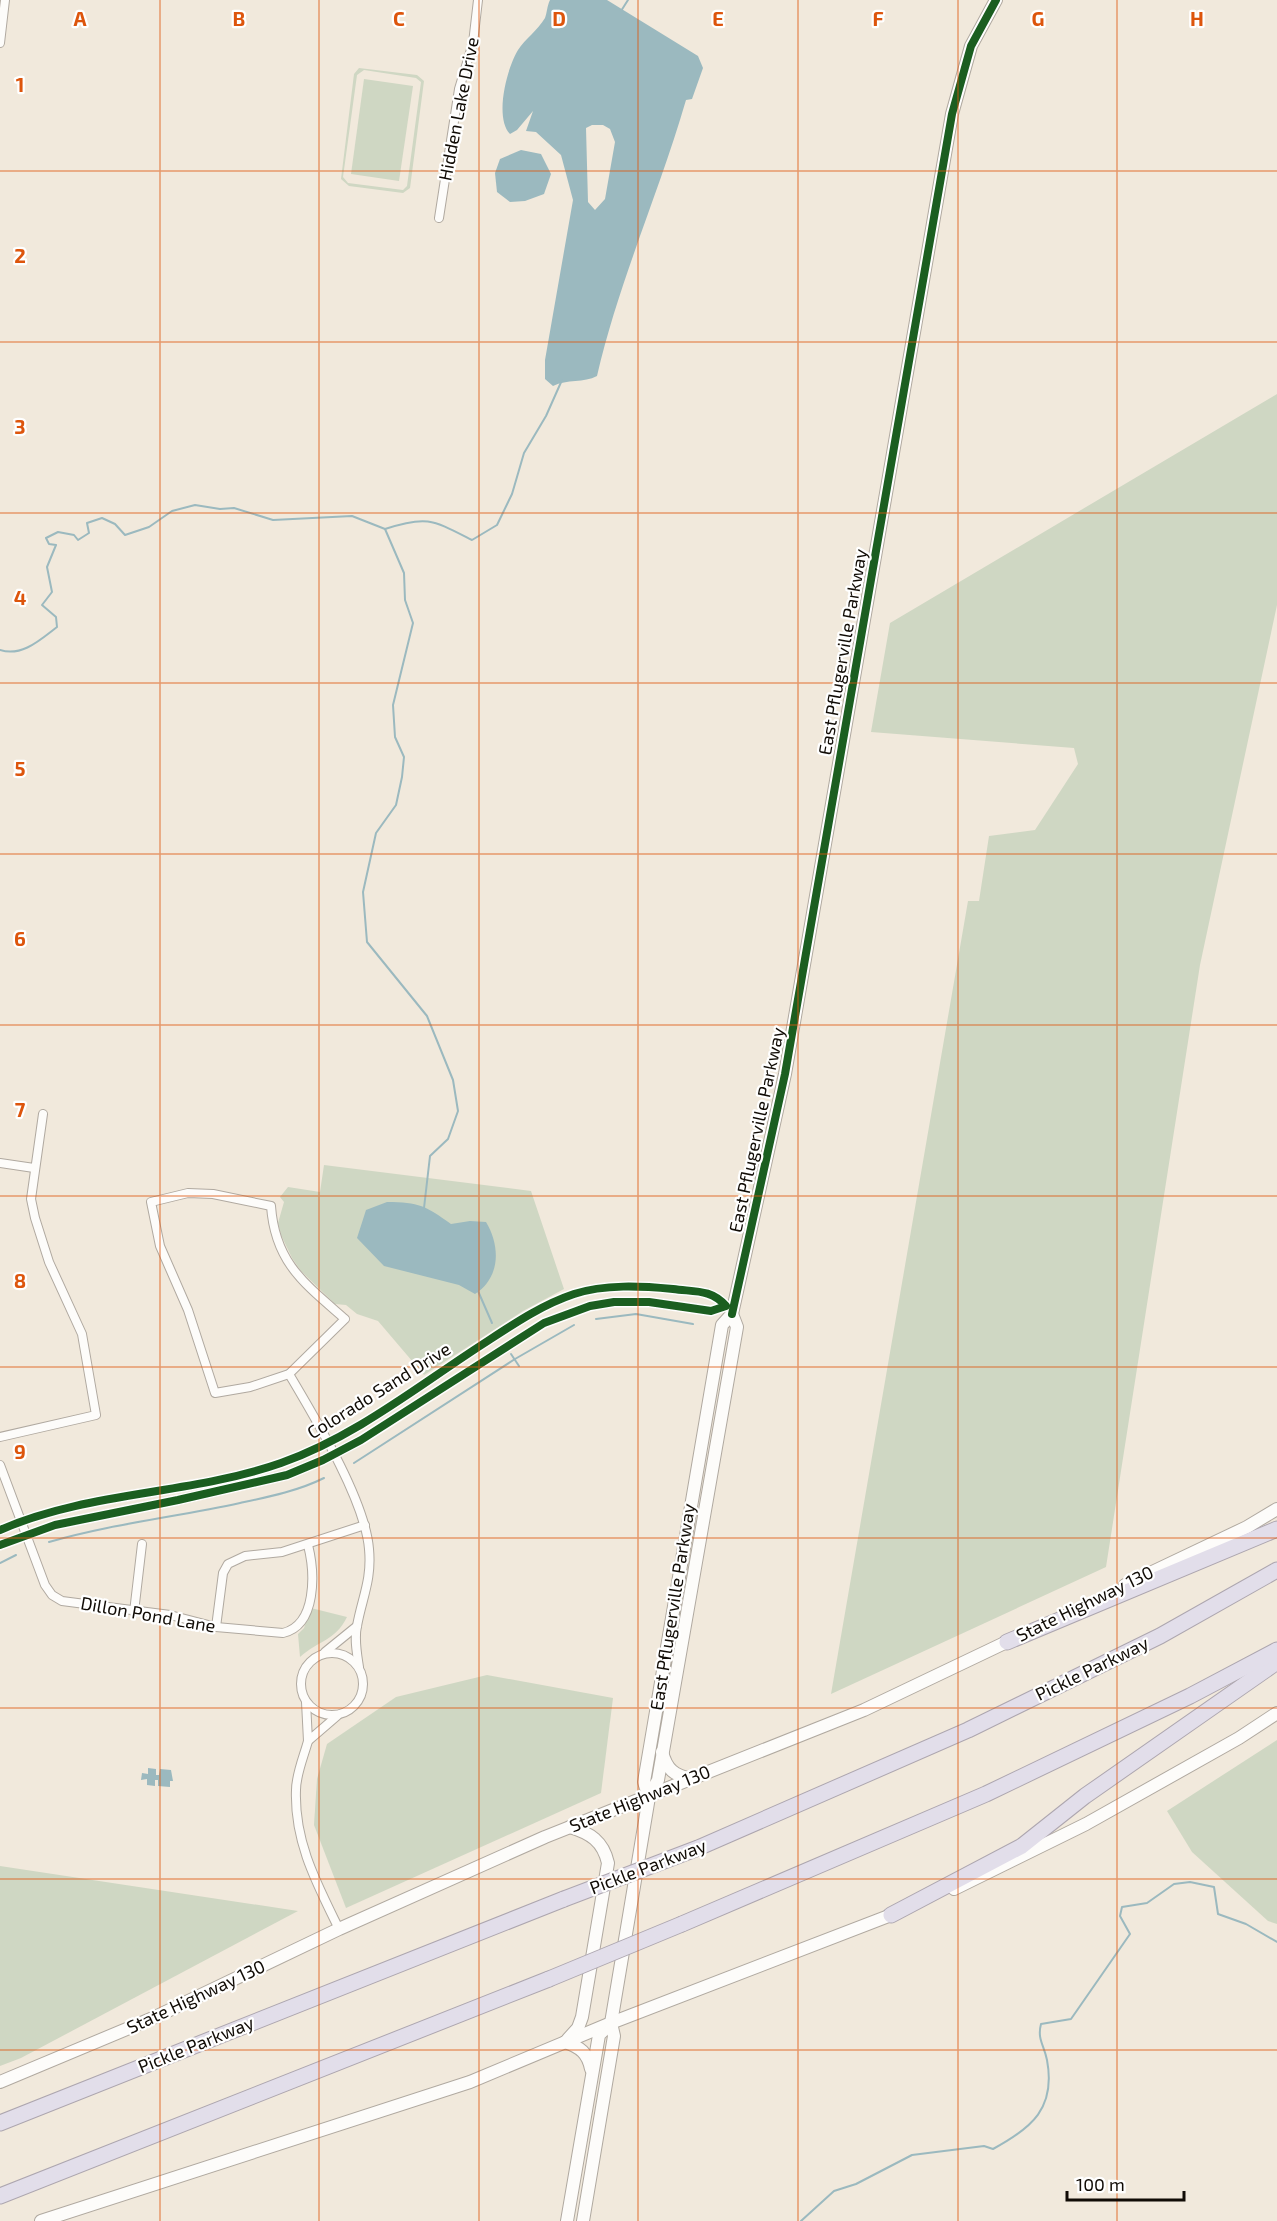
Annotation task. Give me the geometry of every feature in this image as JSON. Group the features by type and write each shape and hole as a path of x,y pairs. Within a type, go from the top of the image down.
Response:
{"highway":[{"path":"1007,1642 1277,1529"},
{"name":"Pickle Parkway","path":"0,2123 698,1848 968,1730 1160,1636 1277,1570"},
{"path":"0,2196 682,1924 986,1794 1190,1696 1277,1650"},
{"path":"891,1915 1022,1846 1086,1796 1277,1662"},
{"path":"0,2202 106,2154"}],"main road":[{"name":"East Pflugerville Parkway","path":"649,1797 644,1782 694,1479 722,1325 731,1309 785,1074 952,114 971,46 996,0"},
{"name":"East Pflugerville Parkway","path":"583,2221 614,2036 611,2023 649,1797 658,1780 737,1328 731,1309"},
{"path":"692,1584 689,1554 700,1495 698,1480 694,1479"},
{"name":"State Highway 130","path":"0,2082 153,2018 339,1929 570,1827 864,1710 1247,1527 1277,1509"},
{"path":"41,2221 470,2082 611,2023 891,1915 969,1882 1086,1824 1239,1738 1277,1713"},
{"path":"662,1751 669,1770 677,1776 691,1779"},
{"path":"565,2042 578,2028 582,2017 608,1863 600,1844 591,1835 570,1827"},
{"name":"East Pflugerville Parkway","path":"567,2221 599,2035 611,2023"},
{"path":"565,2042 575,2045 586,2054 592,2075"}],"street":[{"path":"0,43 5,0"},
{"name":"Hidden Lake Drive","path":"439,218 459,89 473,43 478,0"},
{"path":"0,1437 96,1415 82,1334 49,1262 34,1218 31,1199 43,1114"},
{"path":"0,1163 34,1168"},
{"path":"188,1192 213,1194 271,1206 272,1230 289,1266 345,1319 289,1374 250,1387 215,1393 188,1310 160,1246 151,1202 188,1192"},
{"name":"Colorado Sand Drive","path":"0,1530 58,1510 242,1474 277,1464 328,1444 516,1322 546,1305 576,1293 602,1288 652,1287 714,1294 731,1309"},
{"name":"Colorado Sand Drive","path":"0,1545 26,1533 88,1517 264,1482 333,1455 429,1398 544,1323 566,1314 614,1302 649,1302 711,1311 731,1309"},
{"path":"289,1374 353,1492 365,1525 369,1549 368,1588 357,1626 359,1667 363,1686 360,1698 348,1711 339,1715 308,1741"},
{"name":"Dillon Pond Lane","path":"0,1466 45,1585 52,1595 62,1601 170,1615 216,1627 283,1633 294,1630 303,1622 314,1579 308,1545"},
{"path":"216,1627 223,1573 228,1564 245,1556 282,1552 308,1545 365,1525"},
{"path":"134,1612 142,1544"},
{"path":"339,1929 304,1855 297,1820 296,1788 308,1741 306,1702 301,1683 307,1664 324,1654 357,1626"},
{"path":"324,1654 344,1654 359,1667"},
{"path":"306,1702 321,1713 339,1715"}],"green space":[{"path":"359,68 417,75 424,81 410,188 403,193 349,186 341,179 354,74","holes":["364,70 416,78 421,82 407,186 403,190 348,183 343,177 357,75"]},
{"path":"364,79 413,86 399,181 351,174"},
{"path":"1277,394 1277,605 1200,965 1106,1567 831,1694 968,901 979,901 989,836 1035,830 1078,764 1074,748 871,732 890,623"},
{"path":"324,1165 531,1191 564,1289 523,1311 424,1375 378,1321 357,1314 346,1305 335,1304 301,1271 281,1235 278,1223 284,1202 280,1197 288,1187 320,1192"},
{"path":"311,1608 347,1617 332,1636 300,1657 298,1634 304,1628"},
{"path":"487,1675 613,1698 601,1793 346,1908 314,1825 317,1779 327,1744 396,1697"},
{"path":"1277,1740 1277,1924 1268,1921 1192,1852 1167,1811"},
{"path":"0,1866 298,1911 21,2058 0,2066"}],"water":[{"path":"550,0 607,0 698,56 703,68 692,99 686,100 616,306 597,376 553,386 545,379 545,360 573,200 561,155 536,132 526,131 533,111 517,130 510,134 503,116 506,80 514,58 521,46 545,18","holes":["592,125 603,125 610,129 615,142 605,199 595,210 588,202 586,128"]},
{"path":"521,150 541,154 551,174 544,194 525,201 510,202 497,192 495,173 500,159"},
{"path":"387,1202 422,1206 451,1224 470,1221 486,1222 496,1252 496,1261 489,1280 475,1294 459,1285 384,1266 357,1238 366,1210"},
{"path":"148,1768 156,1769 156,1775 159,1775 160,1769 171,1770 173,1781 170,1781 170,1787 158,1786 158,1780 155,1780 155,1786 147,1785 147,1779 141,1780 142,1773 148,1774"}],"waterway":[{"path":"621,11 628,0"},
{"path":"0,650 8,652 23,649 57,627 56,617 42,605 52,592 47,567 56,545 49,544 46,538 58,532 74,535 78,540 89,533 87,523 102,518 115,524 125,535 149,527 172,511 195,505 220,509 234,508 273,520 352,516 385,529 411,522 430,522 472,540 497,525 512,494 524,453 546,416 562,380"},
{"path":"385,529 404,573 405,600 413,623 393,705 395,737 404,757 402,777 396,805 376,833 363,892 367,942 427,1016 453,1080 458,1111 448,1139 430,1156 424,1208"},
{"path":"478,1291 492,1323"},
{"path":"596,1319 636,1314 693,1324"},
{"path":"354,1463 515,1359 574,1325"},
{"path":"511,1354 519,1366"},
{"path":"49,1542 96,1530 261,1498 293,1490 324,1478"},
{"path":"0,1563 16,1555"},
{"path":"801,2221 834,2191 856,2184 912,2155 984,2146 993,2149 1030,2124 1038,2115 1048,2091 1049,2077 1047,2060 1040,2038 1041,2024 1071,2019 1130,1934 1120,1916 1122,1907 1147,1903 1174,1884 1190,1882 1214,1887 1218,1914 1246,1924 1277,1942"}],"cycle path":[{"path":"732,1314 785,1074 952,114 971,46 996,0"},
{"path":"0,1530 34,1517 69,1508 246,1473 308,1452 385,1410 527,1316 574,1294 611,1287 661,1288 708,1294 726,1306 711,1311 649,1302 614,1302 590,1306 544,1323 361,1440 323,1460 287,1475 55,1525 0,1545"}]}
